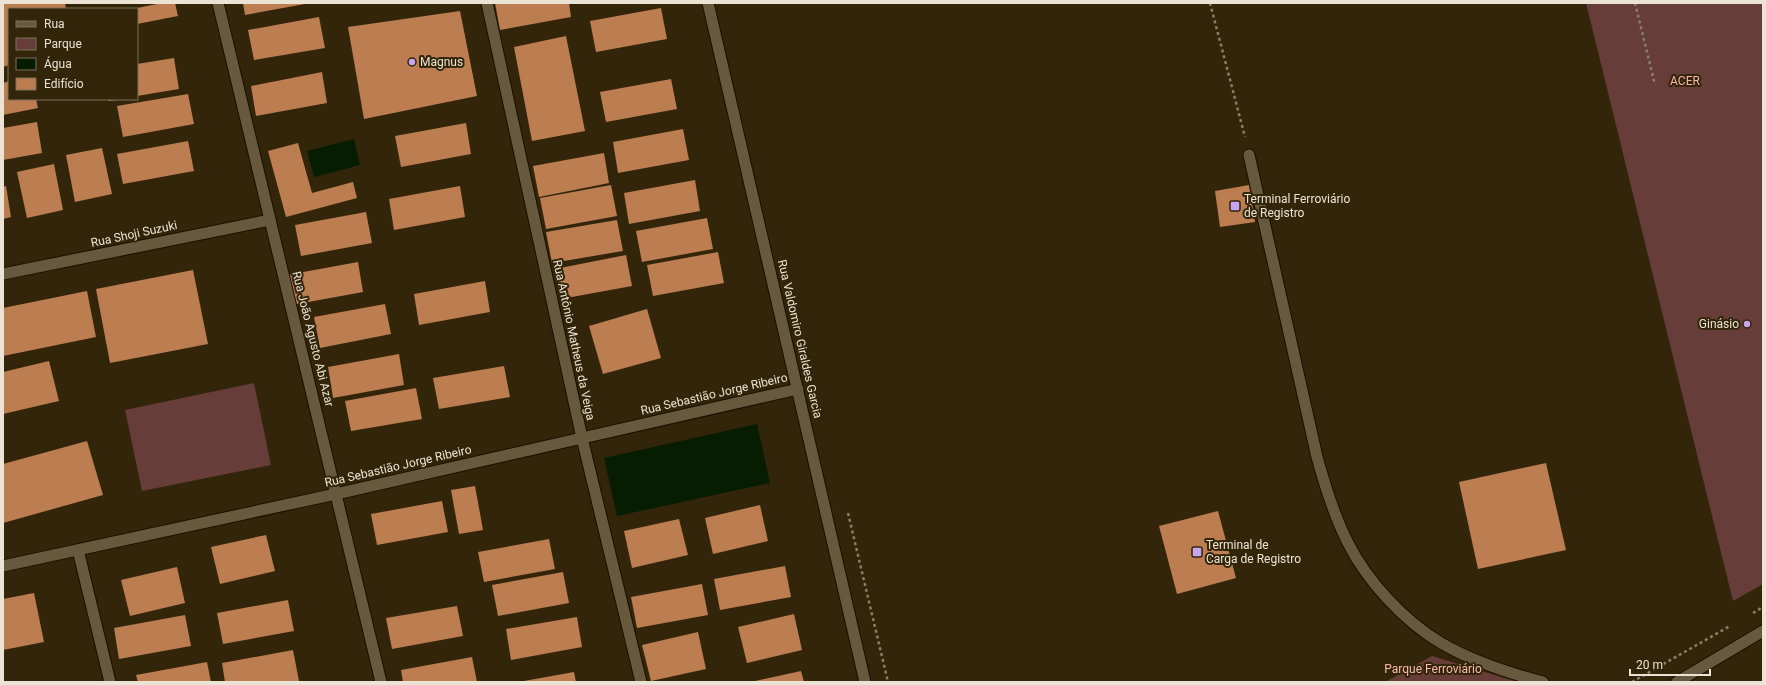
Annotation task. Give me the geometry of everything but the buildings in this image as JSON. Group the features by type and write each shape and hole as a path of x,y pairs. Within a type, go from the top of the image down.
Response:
{"street":[{"name":"Rua João Agusto Abi Azar","path":"218,3 381,682"},
{"name":"Rua Antônio Matheus da Veiga","path":"487,3 582,438 641,682"},
{"name":"Rua Valdomiro Giraldes Garcia","path":"708,3 865,682"},
{"path":"1249,155 1317,457 1329,498 1348,544 1374,584 1408,618 1440,643 1483,663 1543,682"},
{"name":"Rua Shoji Suzuki","path":"3,274 270,220"},
{"name":"Rua Sebastião Jorge Ribeiro","path":"3,566 336,494 798,389"},
{"path":"78,550 110,682"},
{"path":"1677,682 1763,631"}],"path":[{"path":"1210,3 1249,155"},
{"path":"1635,3 1655,85"},
{"path":"1749,615 1763,607"},
{"path":"1632,682 1735,623"}],"green space":[{"name":"ACER","path":"1586,3 1763,3 1763,584 1733,601"},
{"path":"254,383 271,465 142,491 125,410"},
{"name":"Parque Ferroviário","path":"1432,656 1518,682 1385,682"}],"water":[{"path":"354,139 360,165 314,177 307,151"},
{"path":"757,424 770,483 617,516 604,458"}],"place":[{"name":"Magnus","path":"412,62"},
{"name":"Terminal Ferroviário de Registro","path":"1235,206"},
{"name":"Ginásio","path":"1747,324"},
{"name":"Terminal de Carga de Registro","path":"1197,552"}]}
